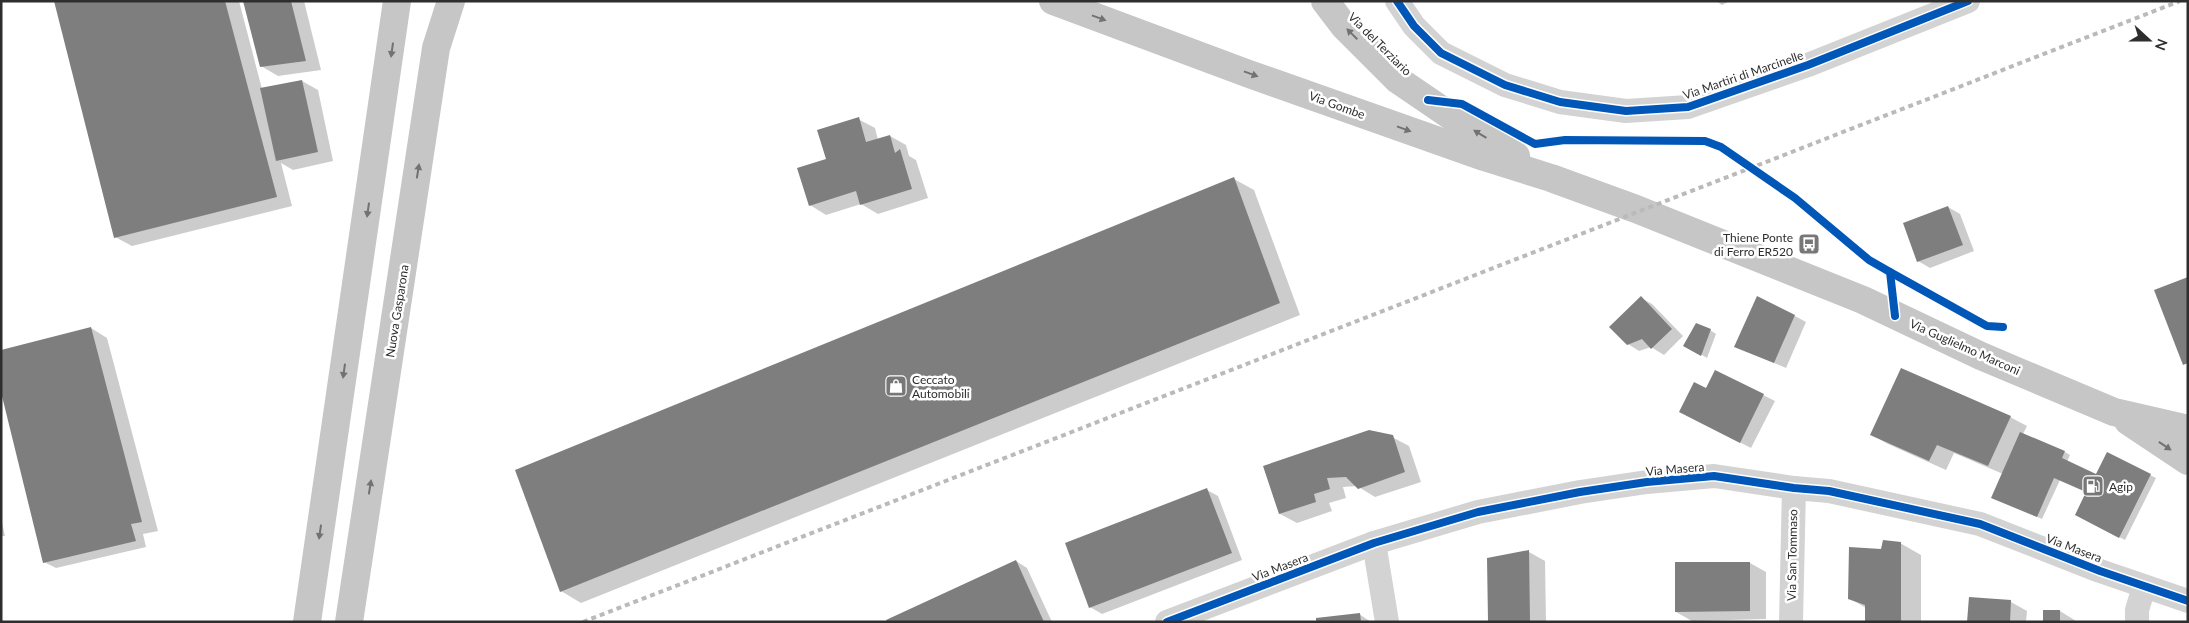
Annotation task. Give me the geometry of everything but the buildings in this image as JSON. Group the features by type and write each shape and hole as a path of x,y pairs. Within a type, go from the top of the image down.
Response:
{"main road":[{"path":"307,622 398,1"},
{"path":"436,48 438,1"},
{"name":"Nuova Gasparona","path":"349,622 436,48 452,1"},
{"name":"Via Gombe","path":"1053,1 1484,157 1551,178 1622,204"},
{"name":"Via del Terziario","path":"1325,1 1344,26 1398,80 1464,125 1551,178"},
{"name":"Via Guglielmo Marconi","path":"1622,204 1836,288 1981,356 2114,412 2188,429"},
{"name":"Via Guglielmo Marconi","path":"2114,412 2188,461"}],"street":[{"name":"Via Martiri di Marcinelle","path":"1397,1 1414,26 1441,53 1505,85 1560,102 1626,111 1688,107 1808,65 1968,1"},
{"name":"Via Masera","path":"1167,622 1374,543 1478,512 1580,492 1647,482 1714,476 1794,488 1829,491 1980,524 2188,602"},
{"name":"Via San Tommaso","path":"1791,622 1794,488"},
{"path":"1374,543 1387,622"},
{"path":"2137,622 2137,610 2144,587"}],"railway":[{"path":"583,622 2180,1"}],"cycle path":[{"path":"1397,1 1414,26 1441,53 1505,85 1560,102 1626,111 1688,107 1808,65 1968,1"},
{"path":"1428,100 1462,104 1535,144 1565,140 1705,141 1721,147 1795,198 1869,260 1890,272 1895,316"},
{"path":"1890,272 1987,326 2003,327"},
{"path":"1167,622 1374,543 1478,512 1580,492 1647,482 1714,476 1794,488 1829,491 1980,524 2100,571 2188,601"}],"place":[{"name":"Thiene Ponte di Ferro ER520","path":"1809,244"},
{"name":"Ceccato Automobili","path":"896,386"},
{"name":"Agip","path":"2093,486"}]}
